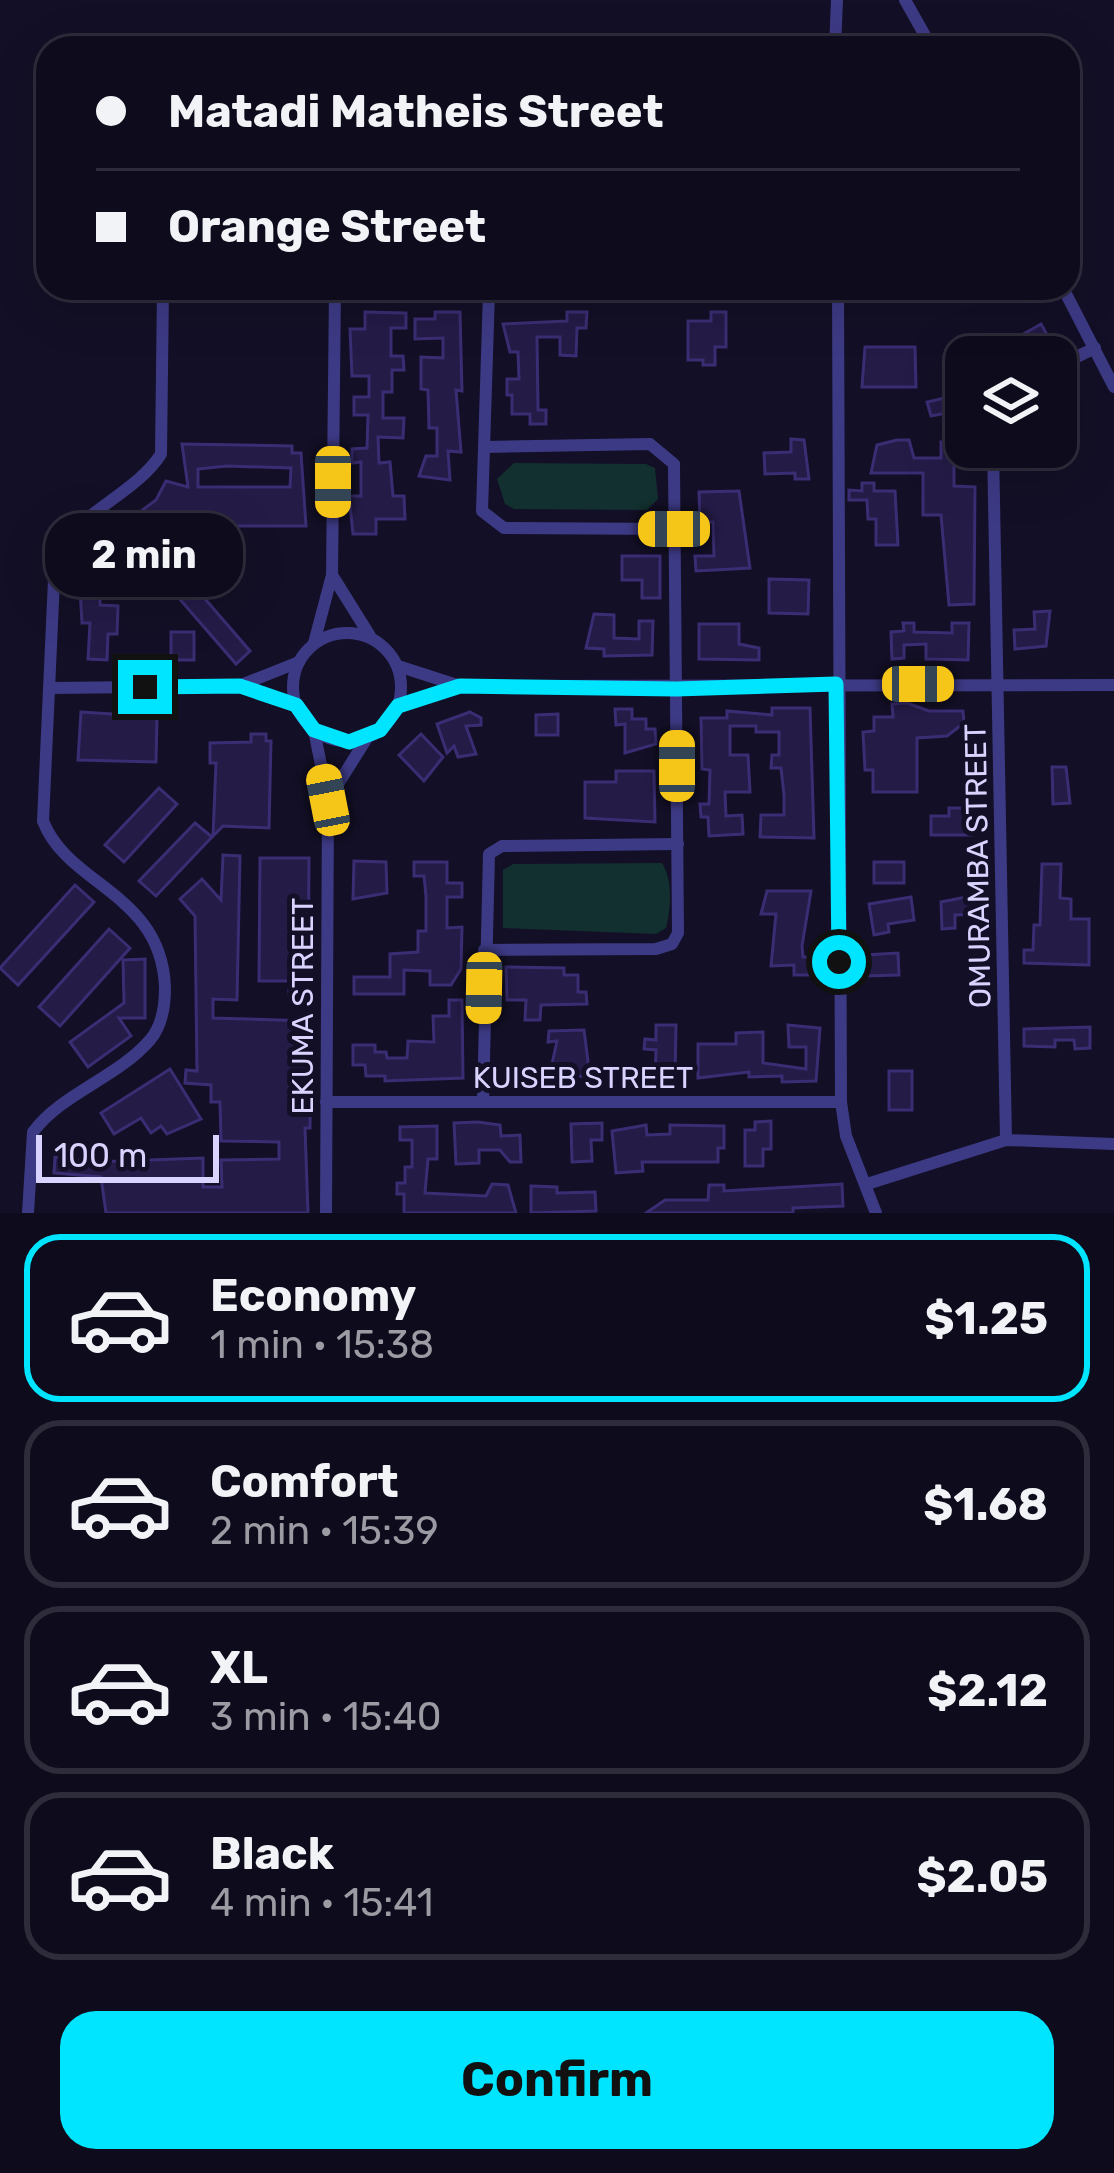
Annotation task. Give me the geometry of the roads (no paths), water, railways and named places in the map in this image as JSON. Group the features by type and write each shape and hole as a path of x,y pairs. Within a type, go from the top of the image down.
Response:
{"street":[{"path":"836,36 837,0"},
{"path":"905,0 925,36"},
{"path":"28,1213 33,1132 145,1045 160,1024 165,992 160,955 146,926 46,829 57,550 149,472 161,454 163,300"},
{"path":"240,686 299,662 314,643 332,575 335,300"},
{"path":"489,300 482,511 490,523 504,528 674,529"},
{"path":"838,300 841,1102 846,1136 876,1213"},
{"path":"1070,300 1114,387"},
{"path":"1077,357 1095,348"},
{"path":"484,447 650,443 674,464 678,844 678,934 668,947 484,950"},
{"name":"OMURAMBA STREET","path":"994,468 1006,1140"},
{"path":"332,575 370,637 398,666 460,686 1114,685"},
{"path":"314,643 341,632 370,637"},
{"path":"296,705 299,662"},
{"path":"398,666 398,706"},
{"path":"49,688 240,686 296,705 314,730 349,742 367,738"},
{"path":"328,800 367,738 398,706 460,686"},
{"name":"EKUMA STREET","path":"314,730 328,800 326,1213"},
{"path":"482,1102 486,862 494,849 678,844"},
{"name":"KUISEB STREET","path":"326,1102 841,1102"},
{"path":"867,1184 1006,1140 1114,1144"}]}
